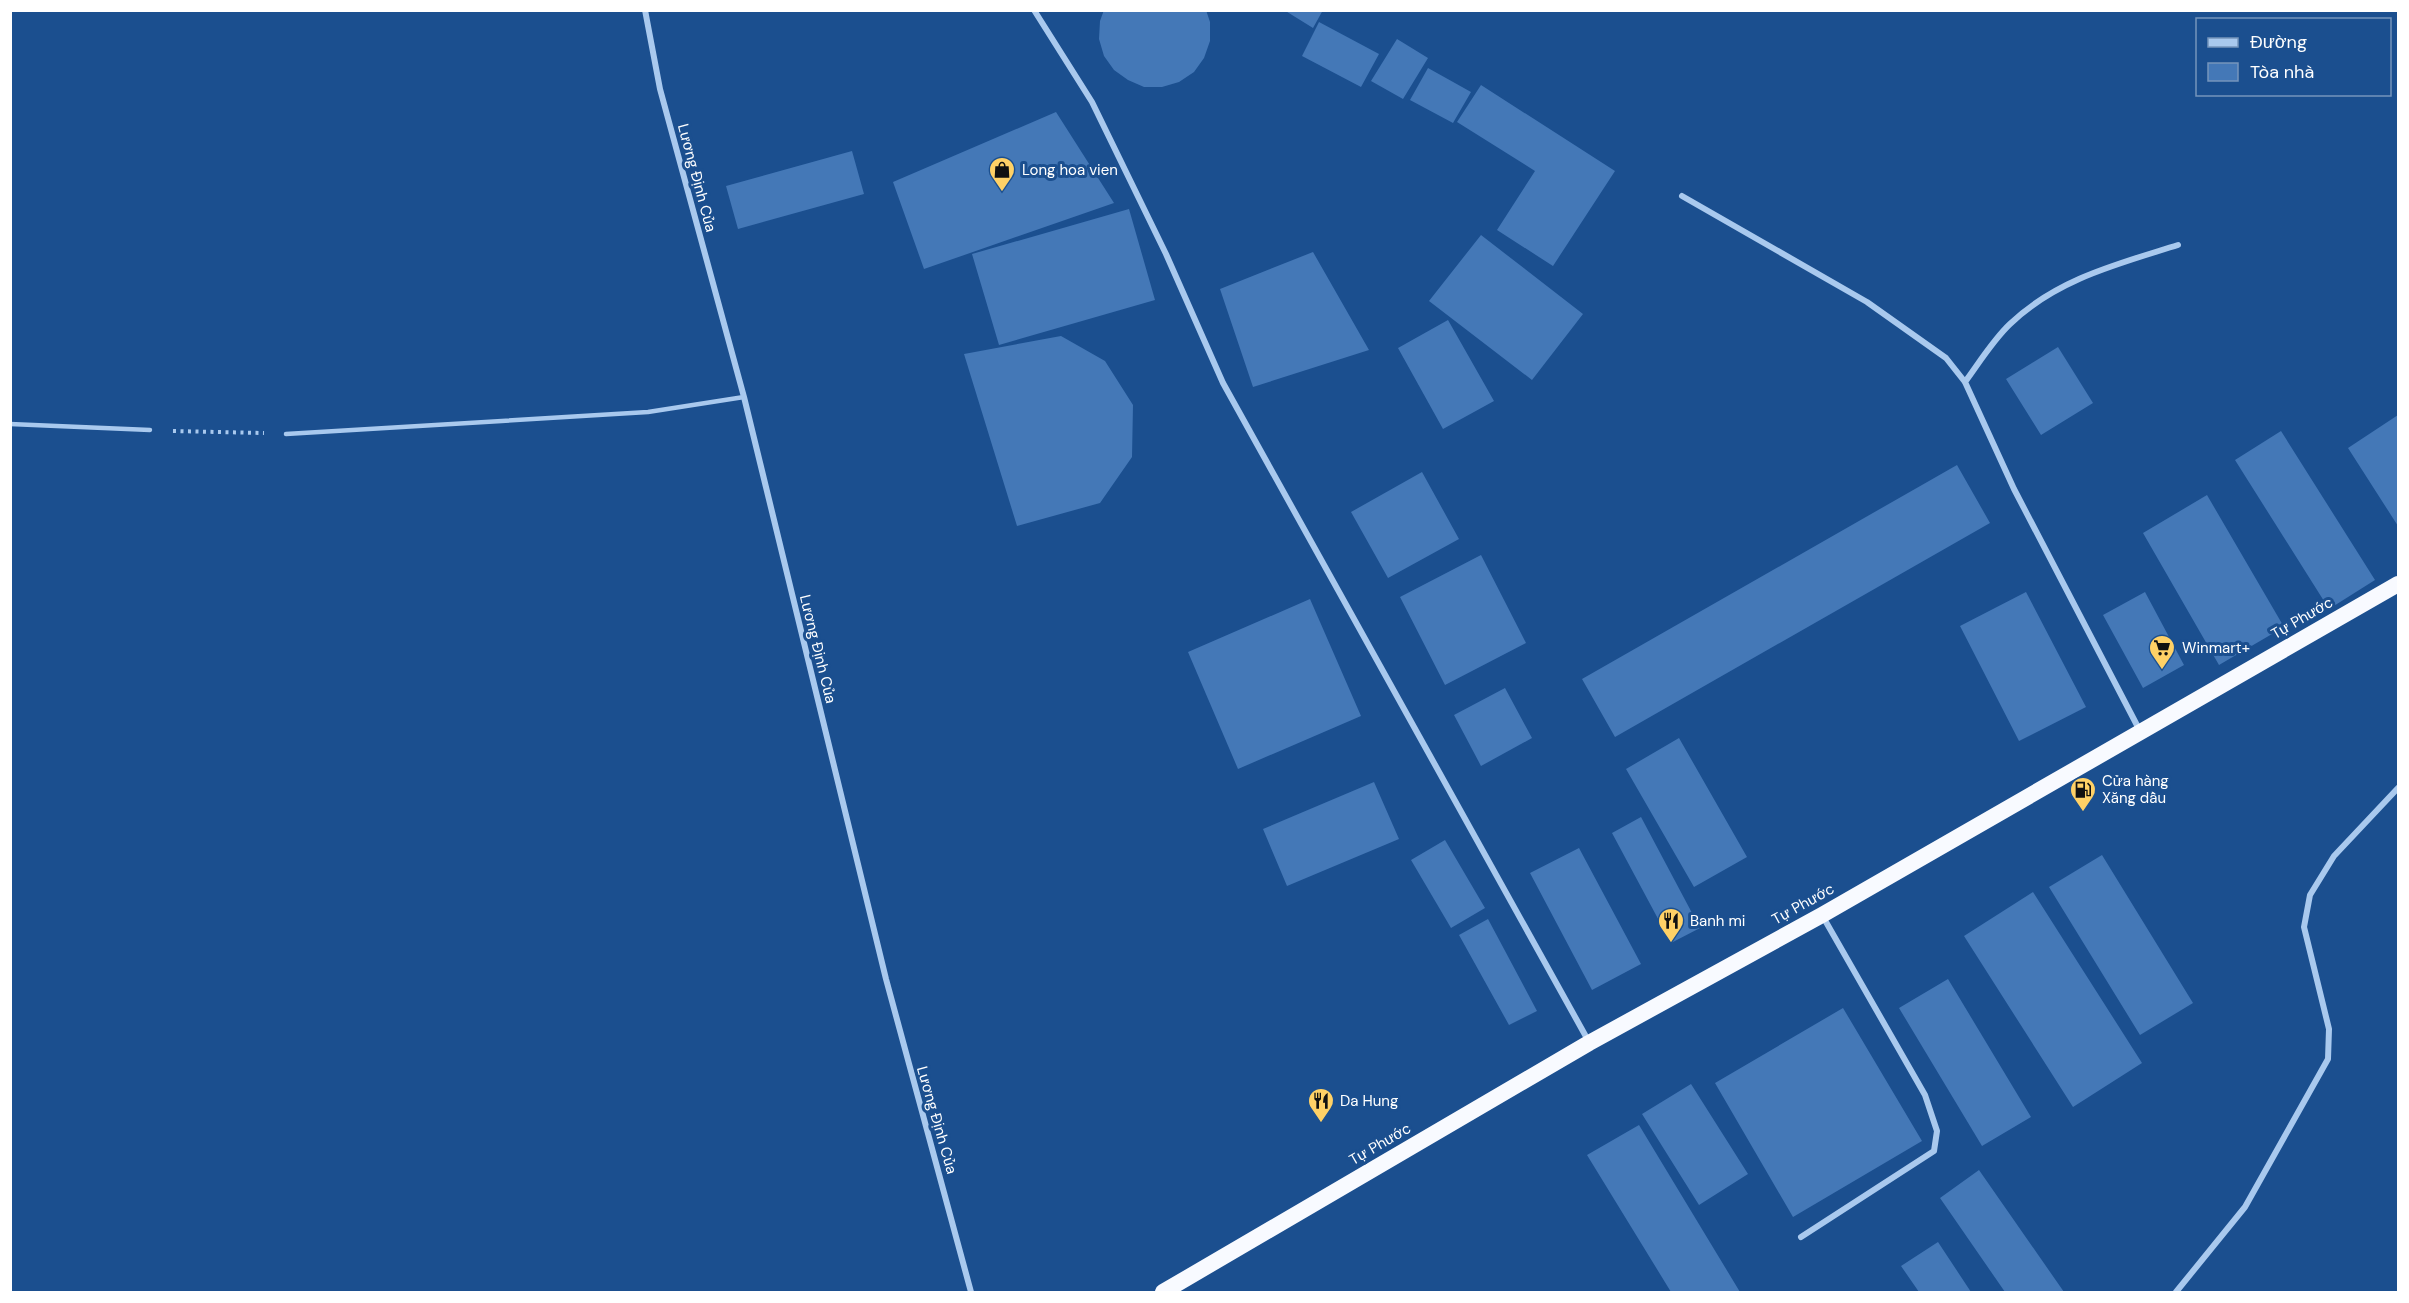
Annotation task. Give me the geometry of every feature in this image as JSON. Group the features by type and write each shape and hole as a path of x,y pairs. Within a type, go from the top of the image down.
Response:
{"highway":[{"name":"Tự Phước","path":"1163,1293 1589,1042 1822,915 2398,584"}],"street":[{"name":"Lương Định Của","path":"645,10 660,89 744,397 885,979 971,1293"},
{"path":"1034,10 1092,102 1166,254 1223,383 1589,1042"},
{"path":"1682,196 1867,302 1946,358 1965,382 2014,489 2140,731"},
{"path":"1965,382 2008,325 2048,293 2099,270 2178,245"},
{"path":"2176,1293 2245,1206 2328,1059 2329,1029 2304,927 2310,895 2334,856 2398,788"},
{"path":"1801,1238 1934,1150 1937,1131 1925,1095 1822,915"}],"lane":[{"path":"286,434 648,412 744,397"},
{"path":"10,424 150,430"}],"path":[{"path":"150,430 286,434"}],"building":[{"path":"1104,10 1206,10 1210,22 1210,41 1204,58 1194,72 1179,82 1162,87 1144,87 1128,80 1114,70 1104,56 1099,39 1100,21"},
{"path":"1284,10 1323,10 1313,28"},
{"path":"1319,22 1379,54 1361,87 1302,56"},
{"path":"1397,39 1428,58 1403,99 1371,81"},
{"path":"1428,68 1471,92 1453,123 1410,100"},
{"path":"1481,85 1615,171 1553,266 1497,230 1535,171 1457,122"},
{"name":"Long hoa vien","path":"1056,112 1114,203 924,269 893,182"},
{"path":"852,151 864,194 738,229 726,186"},
{"path":"1129,209 1155,300 999,345 972,254"},
{"path":"1481,235 1583,314 1532,380 1429,301"},
{"path":"1313,252 1369,350 1253,387 1220,289"},
{"path":"1448,320 1494,401 1443,429 1398,348"},
{"path":"1061,336 1105,361 1133,405 1132,457 1100,503 1017,526 964,354"},
{"path":"2058,347 2093,403 2041,435 2006,379"},
{"path":"2398,415 2398,526 2348,448"},
{"path":"2281,431 2375,580 2329,609 2235,460"},
{"path":"1957,465 1990,523 1615,737 1582,679"},
{"path":"1422,472 1459,539 1388,578 1351,512"},
{"path":"2207,495 2284,627 2219,665 2143,533"},
{"path":"1481,555 1526,643 1445,685 1400,597"},
{"path":"2026,592 2086,707 2019,741 1960,626"},
{"path":"2145,592 2184,665 2143,688 2103,615"},
{"path":"1310,599 1361,716 1238,769 1188,652"},
{"path":"1505,688 1532,738 1481,766 1454,715"},
{"path":"1679,738 1747,857 1694,887 1626,769"},
{"path":"1374,782 1399,839 1287,886 1263,829"},
{"path":"1641,817 1700,928 1671,943 1612,833"},
{"path":"1445,840 1485,908 1451,928 1411,860"},
{"path":"1579,848 1641,964 1592,990 1530,873"},
{"path":"2102,855 2193,1003 2140,1035 2049,887"},
{"path":"2033,892 2142,1063 2073,1107 1964,936"},
{"path":"1488,919 1537,1011 1509,1025 1459,935"},
{"path":"1948,979 2031,1117 1982,1146 1899,1008"},
{"path":"1843,1008 1922,1141 1793,1217 1715,1083"},
{"path":"1691,1084 1748,1174 1699,1205 1642,1114"},
{"path":"1639,1125 1740,1292 1671,1292 1587,1155"},
{"path":"1979,1170 2064,1292 2005,1292 1940,1198"},
{"path":"1938,1242 1971,1292 1919,1292 1901,1266"}],"place":[{"name":"Long hoa vien","path":"1002,193"},
{"name":"Winmart+","path":"2162,671"},
{"name":"Cửa hàng Xăng dầu","path":"2083,813"},
{"name":"Banh mi","path":"1671,944"},
{"name":"Da Hung","path":"1321,1124"}]}
